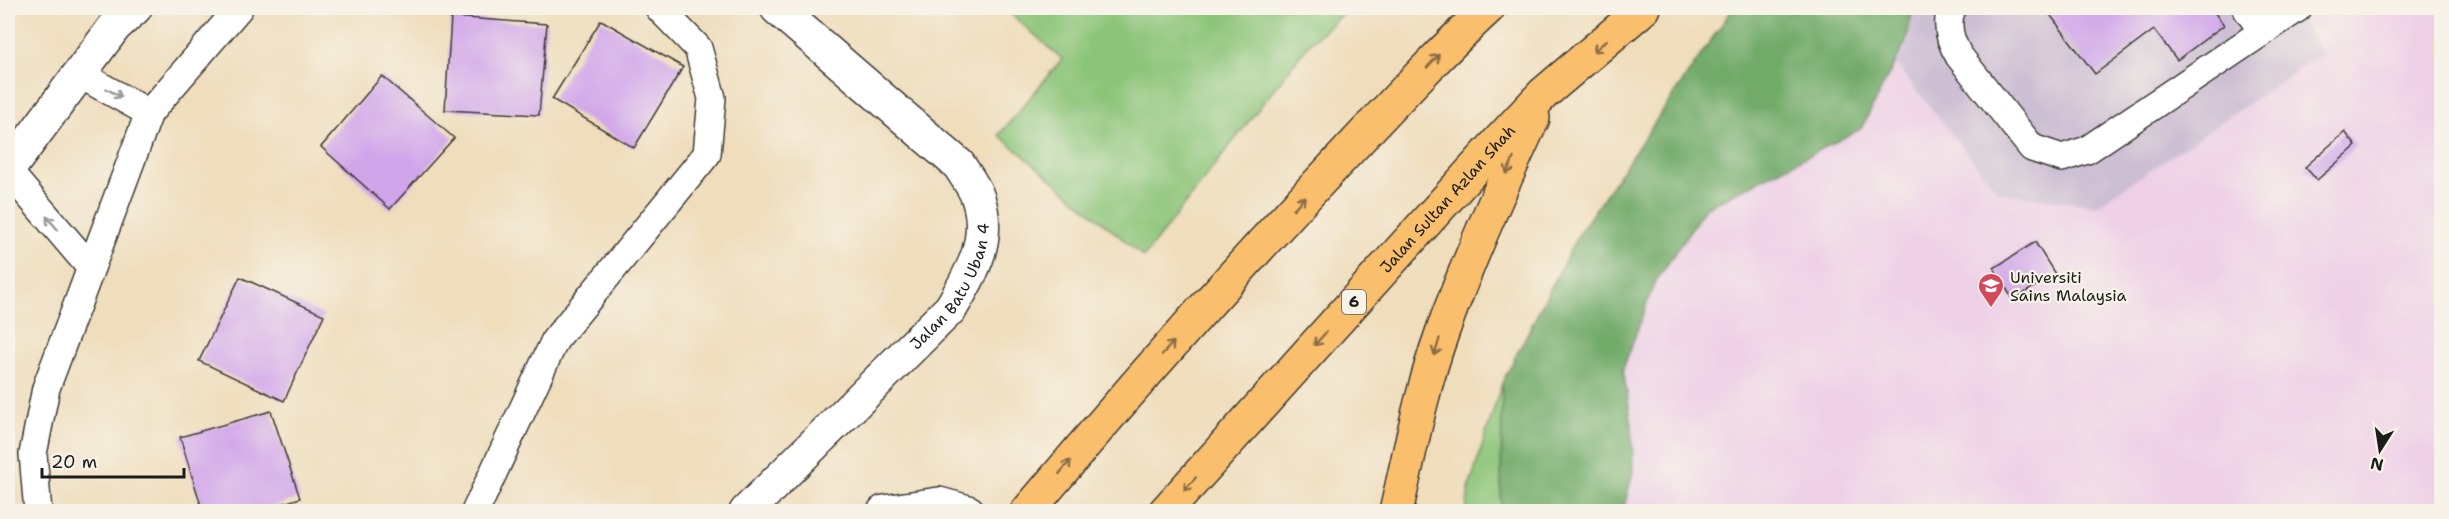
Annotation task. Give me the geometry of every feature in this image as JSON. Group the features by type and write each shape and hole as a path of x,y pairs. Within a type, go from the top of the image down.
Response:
{"highway":[{"path":"1027,512 1129,391 1255,250 1453,40 1488,8"},
{"name":"Jalan Sultan Azlan Shah","path":"1166,512 1498,141 1543,94 1644,8"},
{"path":"1396,512 1423,395 1441,335 1484,225 1543,94"}],"street":[{"path":"8,170 115,26 135,8"},
{"name":"Jalan Batu Uban 4","path":"746,512 951,308 974,268 984,230 978,197 959,165 777,8"},
{"path":"884,512 939,504 968,512"}],"lane":[{"path":"38,512 33,454 46,388 149,113 239,8"},
{"path":"475,512 555,340 707,154 712,98 698,48 659,8"},
{"path":"1952,8 1948,17 1950,41 1959,57 2032,148 2062,158 2087,150 2298,8"},
{"path":"2246,8 2263,32"},
{"path":"79,74 149,113"},
{"path":"8,170 90,267"}],"shaded area":[{"name":"Universiti Sains Malaysia","path":"1733,8 2441,8 2441,511 1466,512 1469,488 1502,383 1578,235"},
{"path":"1851,8 2293,8 2323,53 2097,206 1998,192"}],"green space":[{"path":"1004,8 1349,8 1308,45 1144,257 999,135 1062,59"},
{"path":"1733,8 1913,8 1906,41 1861,129 1705,208 1654,284 1623,369 1632,425 1633,472 1623,511 1501,511 1502,383 1578,235"},
{"path":"1502,383 1501,511 1466,512 1469,488"}],"building":[{"path":"2045,8 2211,8 2224,25 2177,60 2154,30 2095,74"},
{"path":"451,17 547,24 539,115 445,110"},
{"path":"601,20 683,67 634,148 552,99"},
{"path":"382,76 454,138 390,209 321,147"},
{"path":"2345,132 2356,146 2317,180 2305,167"},
{"path":"2035,242 2055,274 2013,300 1994,268"},
{"path":"240,277 324,315 284,401 199,361"},
{"path":"271,411 300,498 257,512 203,512 180,437"}],"place":[{"name":"Universiti Sains Malaysia","path":"1991,309"}]}
